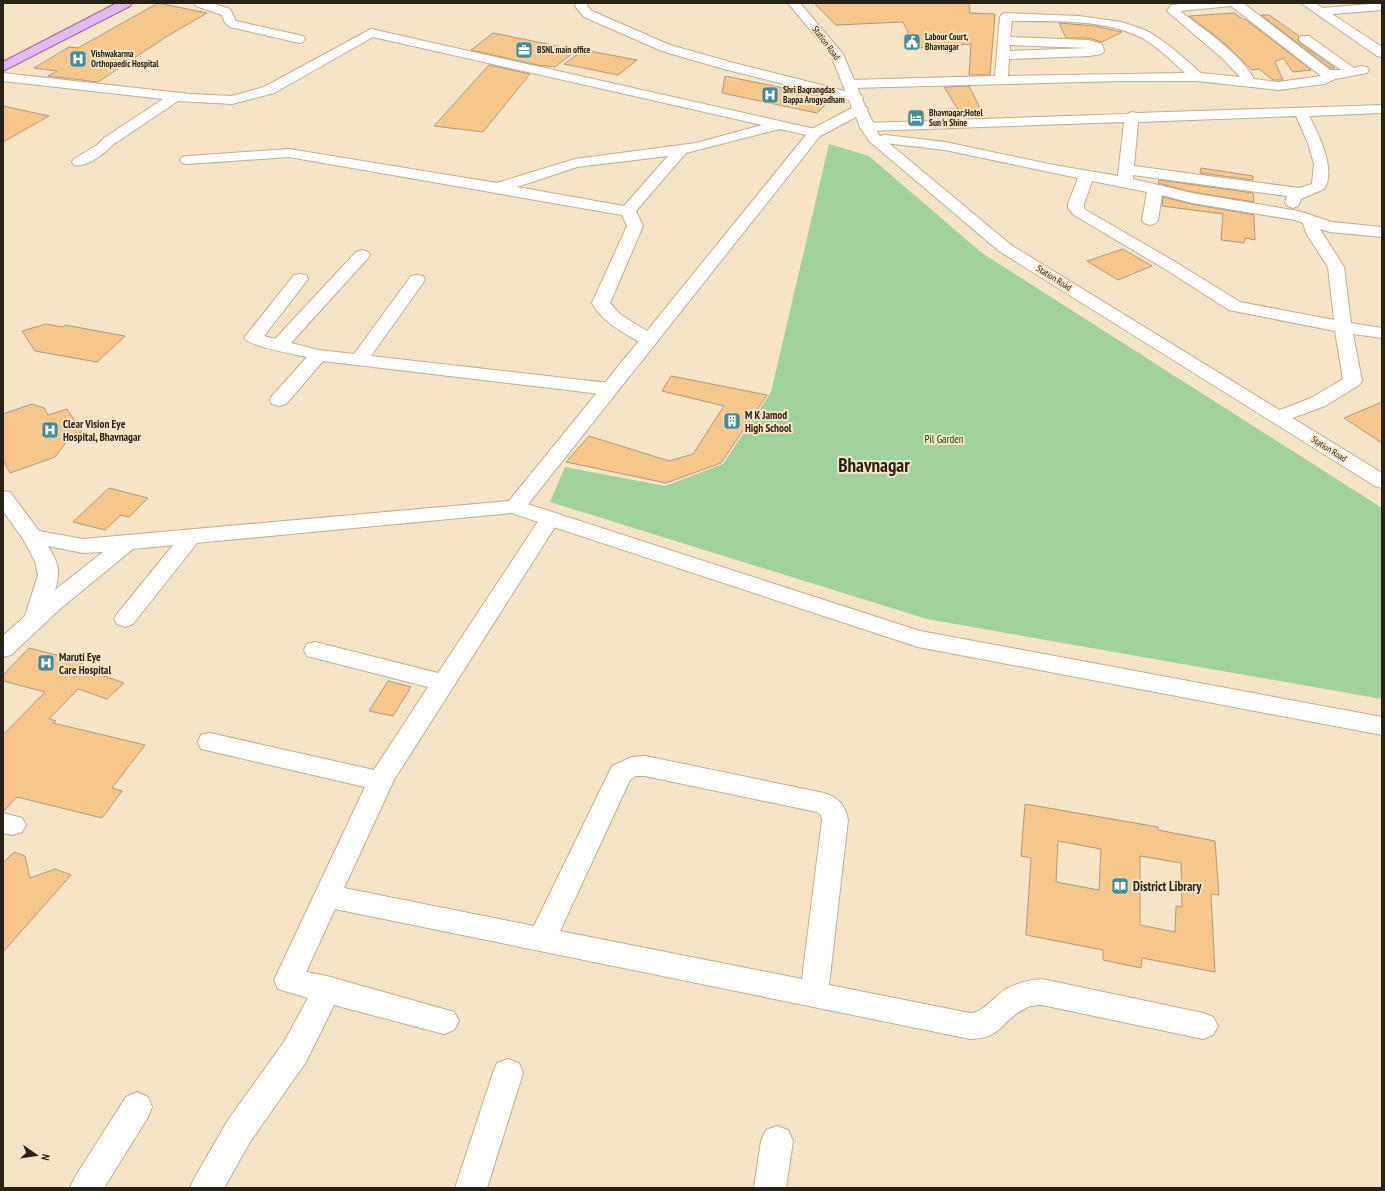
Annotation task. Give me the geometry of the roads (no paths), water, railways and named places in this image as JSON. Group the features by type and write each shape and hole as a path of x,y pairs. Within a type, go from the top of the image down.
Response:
{"main road":[{"path":"3,59 112,3"},
{"path":"3,67 126,3"}],"street":[{"path":"200,3 226,12 231,23 299,39"},
{"path":"582,3 581,6 588,14 666,48 725,65 862,111 914,140 975,151 1087,175 1126,176 1300,193"},
{"name":"Station Road","path":"794,3 837,54 862,111 1005,248 1382,482"},
{"path":"1227,3 1175,8 1173,11 1238,66 1249,81 1242,82"},
{"path":"1235,3 1326,73 1332,75"},
{"path":"1307,3 1382,53"},
{"path":"1321,12 1382,6"},
{"path":"1001,81 1006,18 1076,20 1117,25 1147,36 1197,77"},
{"path":"3,77 175,96 232,100 269,90 371,33 815,133"},
{"path":"1361,39 1382,36"},
{"path":"515,507 815,133 862,111 1001,81 1119,77 1197,77 1278,86 1324,80 1332,75 1357,71 1305,39"},
{"path":"1003,41 1088,44 1098,47 1098,51 1089,52 1003,54"},
{"path":"79,162 102,148 109,141 175,96"},
{"path":"862,111 1132,116 1382,109"},
{"path":"1290,214 1294,197 1300,193 1319,186 1321,164 1315,143 1300,111"},
{"path":"1126,176 1132,116"},
{"path":"498,188 575,163 682,149 724,141 778,125"},
{"path":"628,211 682,149"},
{"path":"187,160 289,153 628,211"},
{"path":"1087,175 1076,204 1076,208 1079,212 1235,306 1382,333"},
{"path":"1126,176 1155,189 1192,198 1290,214 1330,227 1382,232"},
{"path":"1150,220 1155,189"},
{"path":"628,211 636,226 601,303 609,315 649,340"},
{"path":"1279,417 1318,402 1353,381 1343,327 1336,268 1314,233 1309,220"},
{"path":"280,345 362,255"},
{"path":"300,279 253,338 263,342 319,355 609,390"},
{"path":"359,360 417,280"},
{"path":"279,400 319,355"},
{"path":"3,497 32,536 46,561 49,575 35,620"},
{"path":"32,536 83,546 190,538 515,507 918,639 1382,726"},
{"path":"444,1021 327,989 288,980 381,781 550,519"},
{"path":"125,619 190,538"},
{"path":"3,649 35,620 127,543"},
{"path":"316,650 444,683"},
{"path":"210,742 381,781"},
{"path":"542,939 621,773 632,767 645,766 824,803 833,810 835,820 814,994"},
{"path":"328,896 970,1026 982,1026 1014,998 1029,993 1042,992 1203,1026"},
{"path":"206,1188 240,1130 295,1052 327,989"},
{"path":"471,1188 508,1073"},
{"path":"86,1188 137,1107"},
{"path":"770,1188 776,1141"}],"place":[{"name":"Labour Court, Bhavnagar","path":"912,42"},
{"name":"BSNL main office","path":"524,50"},
{"name":"Vishwakarma Orthopaedic Hospital","path":"78,59"},
{"name":"Shri Bagrangdas Bappa Arogyadham","path":"770,95"},
{"name":"Bhavnagar;Hotel Sun ‘n Shine","path":"916,118"},
{"name":"M K Jamod High School","path":"732,421"},
{"name":"Clear Vision Eye Hospital, Bhavnagar","path":"50,430"},
{"name":"Maruti Eye Care Hospital","path":"46,663"},
{"name":"District Library","path":"1120,886"}],"district":[{"name":"Bhavnagar","path":"874,465"}],"park label":[{"name":"Pil Garden","path":"944,439"}]}
